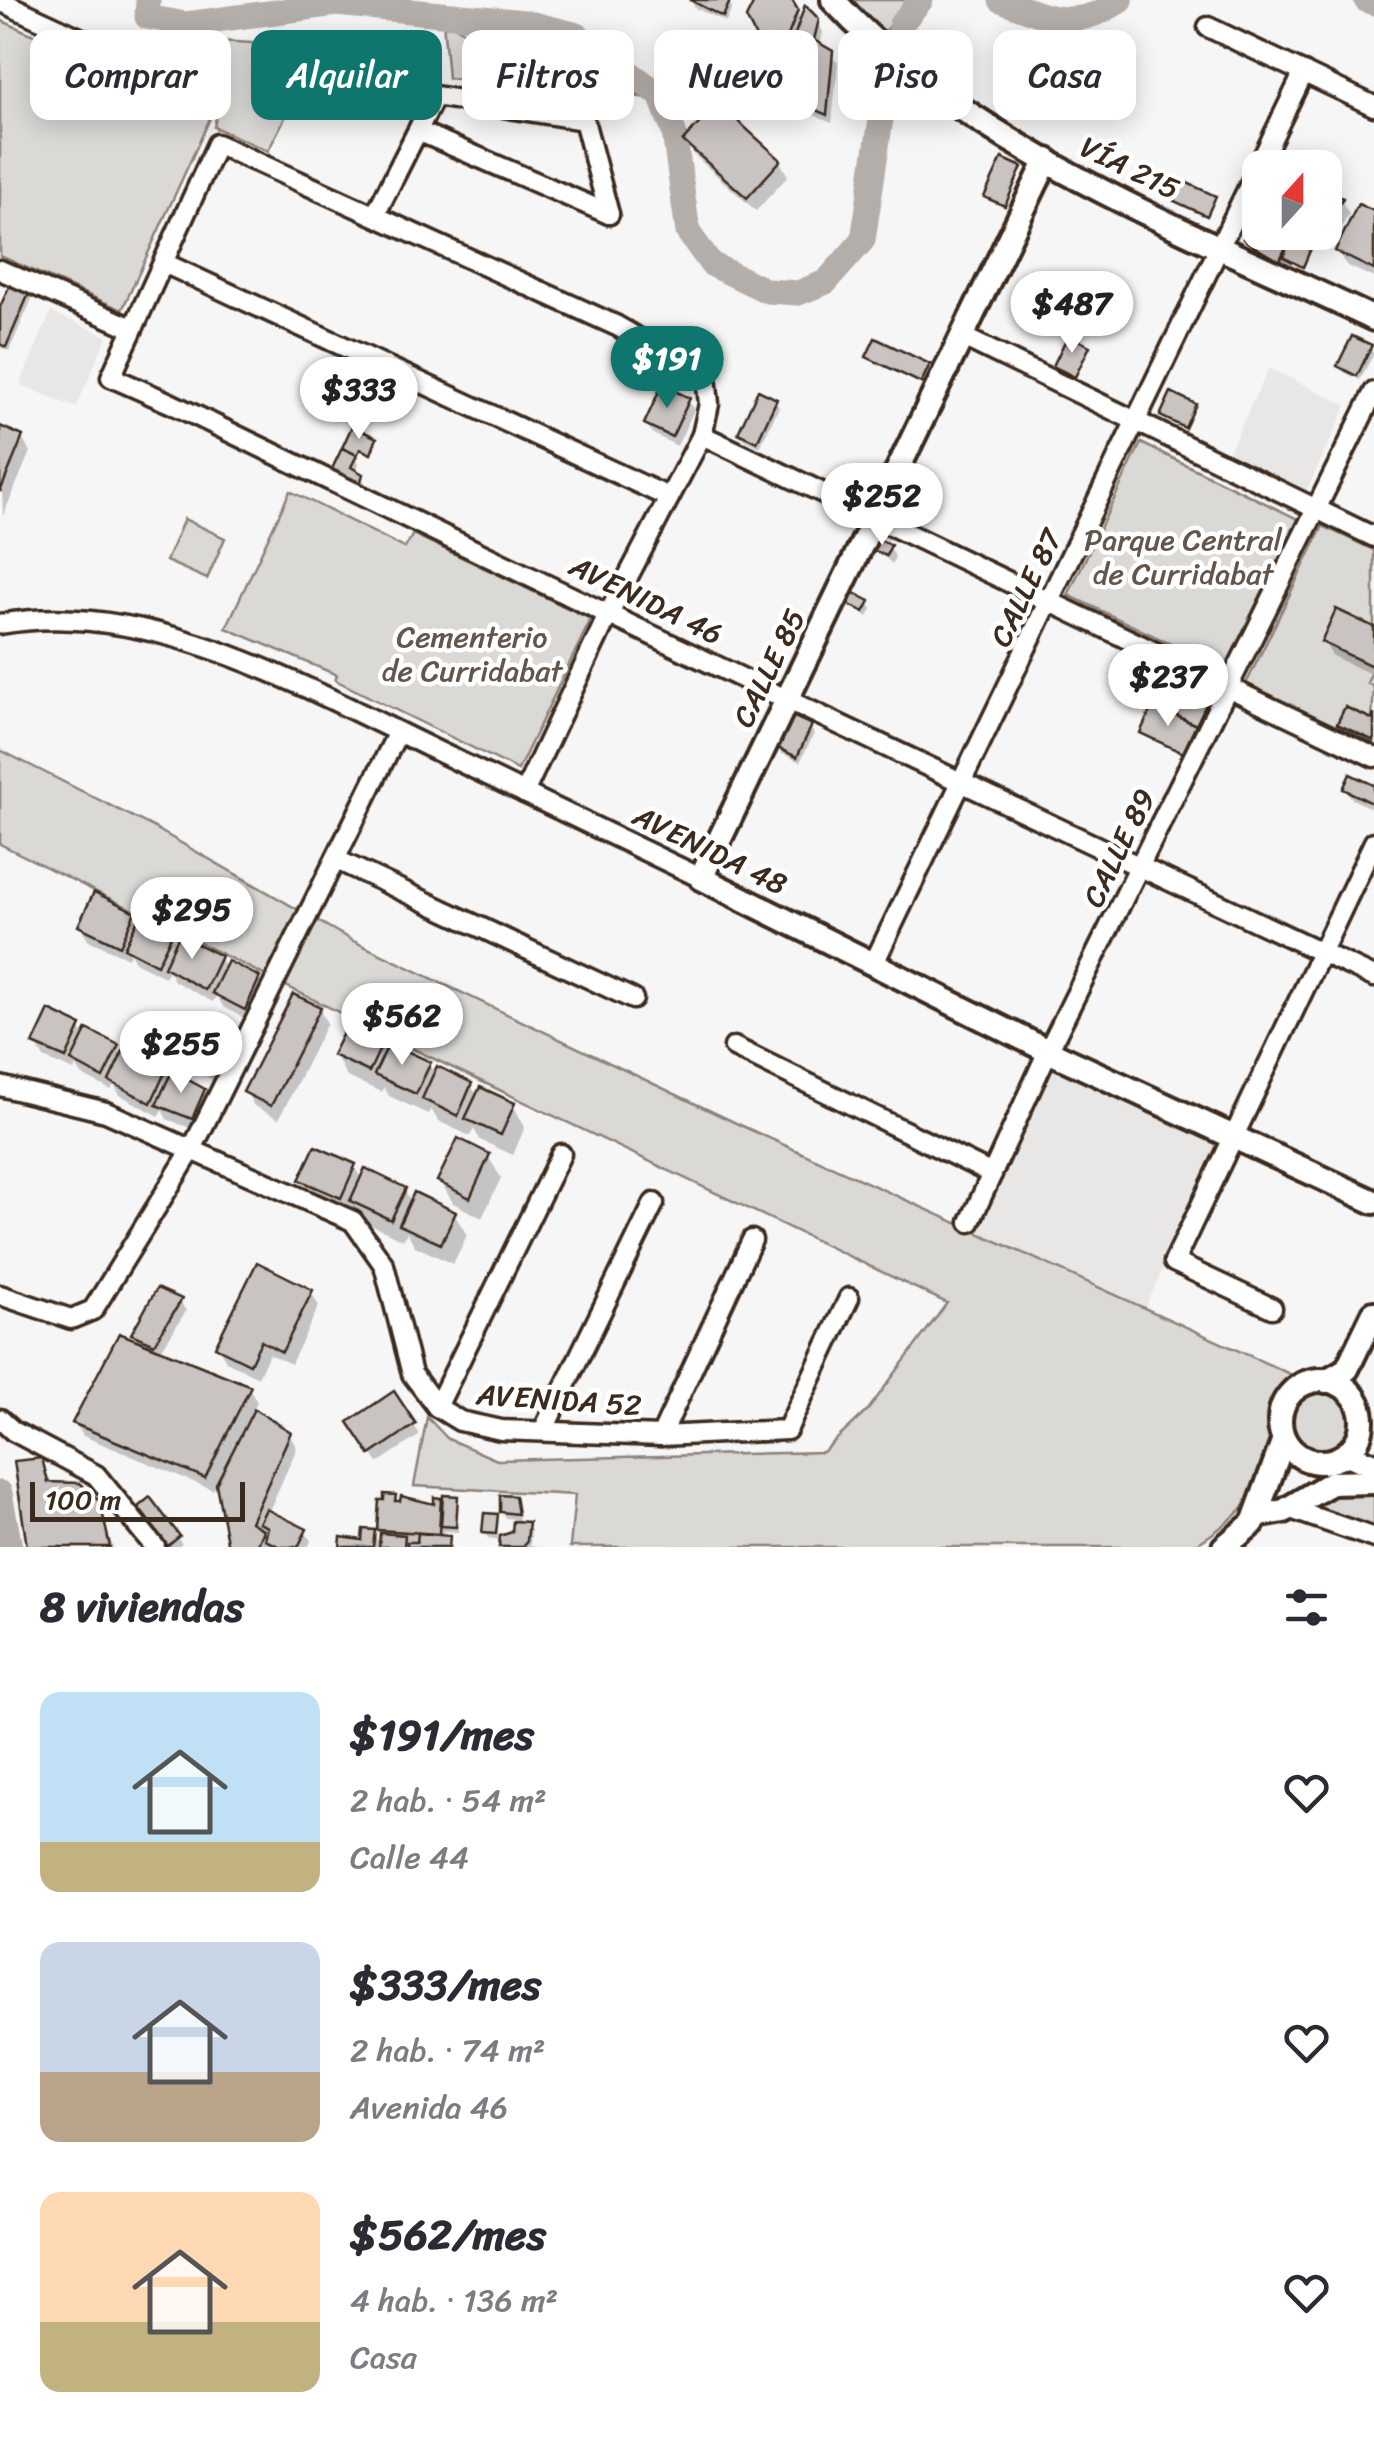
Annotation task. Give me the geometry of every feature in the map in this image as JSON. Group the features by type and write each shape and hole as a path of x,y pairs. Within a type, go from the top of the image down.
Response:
{"main road":[{"name":"VÍA 215","path":"835,1 926,87 1047,160 1374,320"},
{"name":"CALLE 85","path":"701,878 1047,160"},
{"name":"AVENIDA 48","path":"701,878 1048,1051 1374,1202"},
{"path":"1259,1525 1284,1439 1280,1418 1287,1398 1304,1384 1337,1375 1374,1313"},
{"path":"1259,1525 1355,1444 1370,1418 1360,1342"},
{"path":"1337,1375 1370,1418"},
{"path":"1284,1439 1303,1458 1338,1458 1374,1465"},
{"path":"1224,1547 1332,1483 1374,1482"}],"street":[{"path":"0,1 62,30"},
{"path":"1208,27 1374,106"},
{"name":"CALLE 87","path":"874,966 1139,422 1304,72"},
{"path":"376,215 418,130 435,96 584,120 609,214 418,130"},
{"path":"0,270 132,328 217,144 688,363 706,377 708,404 702,435 524,792"},
{"path":"164,263 668,497"},
{"name":"AVENIDA 46","path":"132,328 110,377 1374,977"},
{"path":"964,337 1374,537"},
{"name":"CALLE 89","path":"970,1222 1048,1051 1374,392"},
{"path":"702,435 1374,757"},
{"name":"AVENIDA 48","path":"0,624 36,619 125,627 214,647 701,878"},
{"path":"0,1295 71,1319 93,1310 191,1151 398,732"},
{"path":"1272,1308 1174,1262 1374,842"},
{"path":"338,860 633,999"},
{"path":"734,1046 992,1174"},
{"name":"AVENIDA 52","path":"0,1086 106,1112 353,1222 384,1265 412,1374 437,1407 460,1421 501,1430 661,1436 787,1430 850,1298"},
{"path":"437,1407 560,1154"},
{"path":"544,1429 654,1203"},
{"path":"661,1436 752,1240"},
{"path":"0,1419 13,1431 96,1475 156,1547"},
{"path":"1259,1525 1374,1538"}],"shaded area":[{"path":"51,312 107,336 76,408 20,384"},
{"path":"1269,368 1347,405 1306,492 1227,455"},
{"path":"1056,1063 1223,1140 1144,1310 977,1234"}],"green space":[{"path":"853,0 906,0 887,30 880,30"},
{"path":"0,20 30,33 30,120 209,120 122,310 0,256"},
{"path":"443,21 462,30 462,79 448,78"},
{"path":"231,42 251,43 251,120 284,120 268,151 214,127 215,120 231,120"},
{"name":"Parque Central de Curridabat","path":"1141,443 1298,519 1248,622 1253,636 1239,642 1225,670 1068,595"},
{"name":"Cementerio de Curridabat","path":"290,491 405,548 413,534 591,619 518,770 335,680 337,675 226,628"},
{"path":"184,519 225,538 207,579 166,561"},
{"path":"1323,526 1374,550 1374,627 1337,610 1374,667 1367,683 1374,687 1372,719 1345,707 1337,723 1374,741 1374,745 1246,684"},
{"path":"0,750 153,827 353,941 738,1124 1301,1379 1279,1401 1269,1460 1257,1490 1228,1522 1192,1547 570,1547 575,1495 414,1486 427,1417 448,1439 497,1460 823,1452 868,1410 947,1303 407,1046 0,844"},
{"path":"1321,1387 1334,1389 1345,1397 1353,1408 1353,1434 1345,1445 1334,1453 1321,1455 1308,1453 1297,1445 1289,1434 1287,1421 1289,1408 1297,1397 1308,1389"},
{"path":"1374,1481 1374,1532 1308,1515 1311,1495"}],"building":[{"path":"690,0 729,0 730,1 723,17"},
{"path":"755,0 792,0 798,10 790,30 752,30 746,18"},
{"path":"805,5 819,19 816,30 796,30"},
{"path":"818,42 833,51 827,115 818,111"},
{"path":"702,120 737,120 781,160 747,198 683,141"},
{"path":"1002,158 1022,167 1005,206 984,197"},
{"path":"1183,181 1216,196 1207,216 1174,201"},
{"path":"1358,204 1374,211 1374,270 1335,251 1342,250 1342,237"},
{"path":"1260,250 1285,250 1279,262"},
{"path":"1286,250 1310,250 1303,267 1283,257"},
{"path":"11,282 30,291 6,347 0,344 0,307"},
{"path":"1068,335 1090,346 1075,377 1053,366"},
{"path":"1352,336 1372,345 1357,376 1337,366"},
{"path":"875,338 930,364 921,383 866,357"},
{"path":"662,385 690,398 672,437 644,424"},
{"path":"758,390 777,399 757,442 738,433"},
{"path":"1171,392 1196,404 1185,428 1160,416"},
{"path":"0,426 23,436 0,492"},
{"path":"352,426 377,438 371,454 360,449 357,455 342,448"},
{"path":"342,448 357,455 351,467 363,474 360,485 331,471"},
{"path":"878,539 891,545 886,556 873,550"},
{"path":"854,593 870,601 864,612 848,604"},
{"path":"1336,609 1374,627 1374,667 1321,642"},
{"path":"1168,674 1211,694 1196,725 1153,705"},
{"path":"1153,705 1196,725 1183,753 1140,733"},
{"path":"1345,707 1372,719 1374,714 1374,741 1337,724"},
{"path":"790,715 812,725 797,757 775,747"},
{"path":"1350,774 1374,785 1374,804 1343,789"},
{"path":"94,892 135,912 120,946 78,926"},
{"path":"140,915 173,932 157,965 124,948"},
{"path":"179,935 221,956 205,990 164,967"},
{"path":"228,961 260,977 245,1010 212,993"},
{"path":"293,994 321,1007 271,1106 243,1092"},
{"path":"49,1010 81,1025 66,1058 33,1044"},
{"path":"204,1013 238,1031 217,1074 184,1056"},
{"path":"348,1023 384,1040 369,1072 332,1055"},
{"path":"87,1029 119,1045 103,1078 71,1061"},
{"path":"389,1043 431,1062 416,1094 374,1075"},
{"path":"125,1047 167,1068 151,1103 109,1081"},
{"path":"437,1066 472,1083 458,1116 422,1099"},
{"path":"172,1071 205,1089 192,1119 156,1105"},
{"path":"480,1087 515,1103 501,1135 465,1119"},
{"path":"458,1138 490,1154 470,1198 437,1181"},
{"path":"315,1146 356,1164 341,1198 299,1180"},
{"path":"365,1168 406,1188 391,1220 350,1201"},
{"path":"414,1192 456,1212 441,1244 399,1225"},
{"path":"257,1262 313,1290 282,1352 261,1341 250,1364 215,1347"},
{"path":"157,1288 182,1299 154,1344 131,1334"},
{"path":"119,1333 251,1386 205,1478 72,1423"},
{"path":"394,1391 416,1424 370,1455 348,1422"},
{"path":"254,1409 291,1432 251,1522 264,1530 257,1547 228,1547 216,1484"},
{"path":"42,1458 48,1482 80,1483 100,1502 110,1547 27,1547 14,1461"},
{"path":"384,1494 396,1495 395,1501 400,1501 401,1496 434,1504 434,1497 441,1498 439,1534 377,1530 379,1500 384,1500"},
{"path":"443,1495 458,1496 456,1527 441,1526"},
{"path":"500,1495 515,1496 518,1514 500,1512"},
{"path":"150,1497 180,1536 168,1546 138,1507"},
{"path":"266,1509 307,1529 298,1547 280,1547 265,1540 268,1527 259,1523"},
{"path":"484,1513 498,1514 496,1534 482,1533"},
{"path":"513,1521 529,1522 527,1541 523,1547 499,1547 500,1536 512,1532"},
{"path":"363,1529 375,1530 373,1547 340,1547 341,1537 362,1540"},
{"path":"380,1533 405,1535 404,1547 379,1547"},
{"path":"418,1533 450,1536 449,1547 407,1547 407,1542 417,1542"}],"waterway":[{"path":"148,0 147,17 186,24 336,4 525,22 577,35 660,95 674,132 688,232 711,264 767,291 798,293 826,282 863,240 881,119 899,64 901,24 921,0"},
{"path":"1001,0 1062,19 1090,16 1121,0"},
{"path":"1366,0 1374,3"},
{"path":"0,1493 10,1547"}]}
